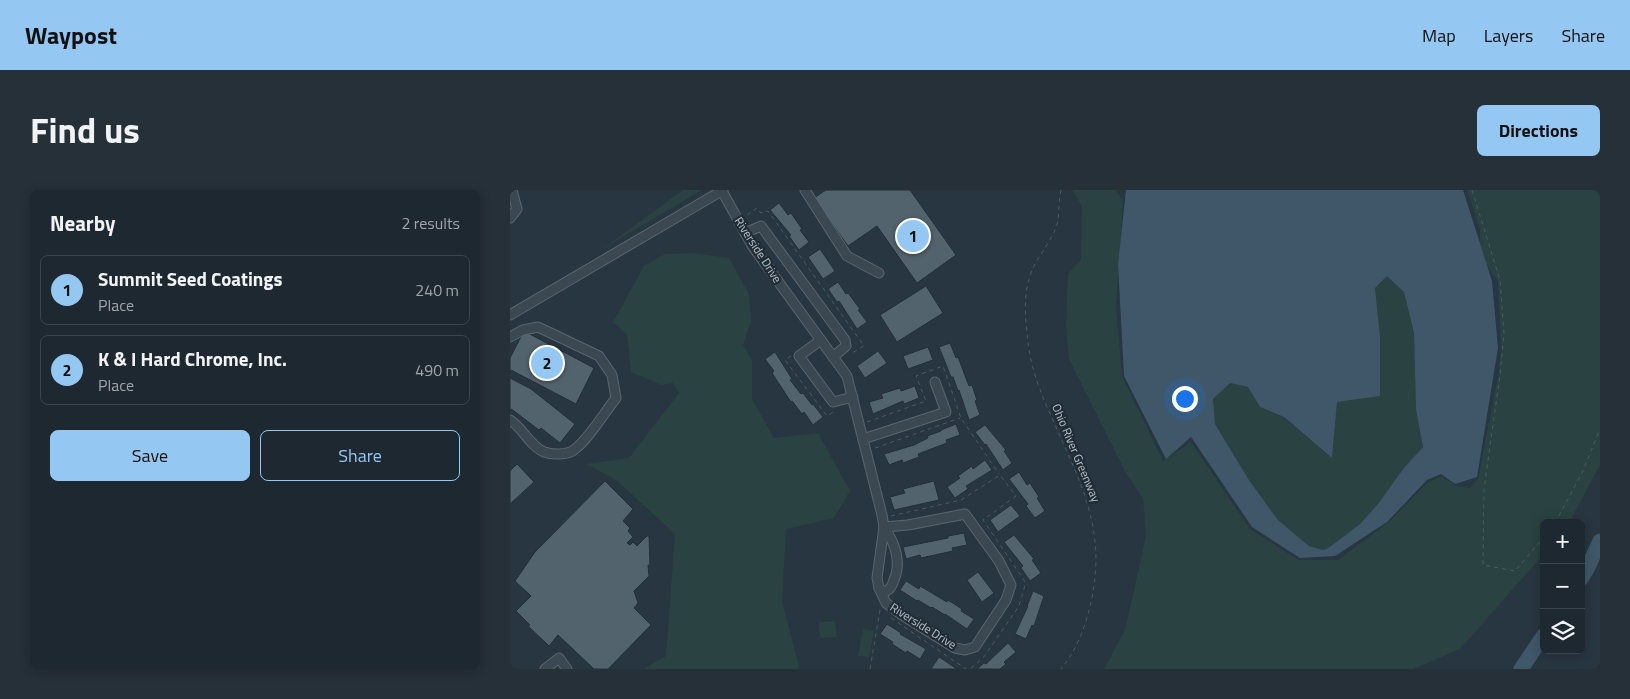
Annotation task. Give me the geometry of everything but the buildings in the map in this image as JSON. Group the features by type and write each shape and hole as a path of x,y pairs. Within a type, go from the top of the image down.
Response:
{"street":[{"path":"510,218 517,209 512,190"},
{"path":"510,315 722,190"},
{"name":"Riverside Drive","path":"722,190 753,247 847,376 884,527 908,525 965,514 999,561 1011,584 1006,600 974,647 965,650 955,648 902,615 885,601 878,588"},
{"path":"805,190 846,256 879,273"},
{"path":"746,232 761,226 845,340 846,346 833,358"},
{"path":"510,337 523,330 538,327 599,356 612,375 616,398 586,438 574,450 562,454 544,452 510,420"},
{"path":"821,340 799,356 833,402 853,397"},
{"path":"863,439 946,412 935,382"},
{"path":"884,527 895,547 898,568 890,589 884,592 878,588 877,578 884,527"},
{"path":"545,669 559,658 567,669"}],"path":[{"name":"Ohio River Greenway","path":"1061,190 1056,227 1034,266 1029,279 1026,299 1028,345 1035,375 1080,483 1090,510 1095,536 1095,582 1090,610 1082,635 1062,669"},
{"path":"1472,190 1500,280 1504,333 1484,489 1484,564 1515,571 1540,542"},
{"path":"745,216 757,208 762,213 768,211 864,346 847,357"},
{"path":"866,422 926,401 916,376 943,366 961,418 1000,475"},
{"path":"875,448 961,418"},
{"path":"1557,519 1582,473 1600,429"},
{"path":"870,669 882,603 885,601"},
{"path":"894,614 890,619 966,669"}],"green space":[{"path":"683,190 702,190 601,250"},
{"path":"1072,190 1116,190 1123,202 1116,305 1122,376 1163,461 1191,442 1250,529 1299,560 1338,560 1390,521 1427,483 1441,476 1456,486 1470,488 1478,479 1499,371 1501,345 1498,281 1480,257 1480,229 1467,190 1600,190 1600,465 1571,519 1540,519 1540,559 1460,649 1413,669 1104,669 1125,630 1146,536 1143,498 1127,475 1069,359 1066,328 1068,274 1081,260 1082,206"},
{"path":"694,253 729,258 749,294 751,322 743,345 752,361 752,399 774,438 818,433 850,491 834,518 786,529 782,602 799,666 798,669 643,669 666,656 675,534 616,480 586,464 629,458 679,393 673,383 662,385 631,372 627,335 613,322 644,266 665,254"},
{"path":"1387,275 1404,292 1414,333 1416,410 1423,447 1403,469 1378,504 1360,524 1323,550 1309,546 1278,520 1249,480 1215,424 1213,398 1230,383 1248,387 1260,407 1283,417 1332,458 1337,402 1380,396 1380,337 1375,288"},
{"path":"835,621 837,637 820,638 819,622"},
{"path":"863,629 874,631 869,657 858,656"}],"water":[{"path":"1126,190 1463,190 1492,281 1498,348 1477,477 1455,484 1441,474 1427,480 1387,522 1335,556 1300,558 1252,527 1191,437 1166,459 1124,376 1118,264","holes":["1387,276 1404,292 1414,333 1416,410 1423,447 1403,469 1378,504 1360,524 1327,549 1323,550 1309,546 1278,520 1249,480 1215,424 1213,399 1230,383 1248,387 1260,407 1284,417 1332,458 1337,402 1380,396 1380,337 1375,288"]}],"waterway":[{"path":"1585,572 1600,541"},
{"path":"1521,669 1540,641"}],"place":[{"name":"Summit Seed Coatings","path":"913,236"},
{"name":"K & I Hard Chrome, Inc.","path":"547,363"}]}
